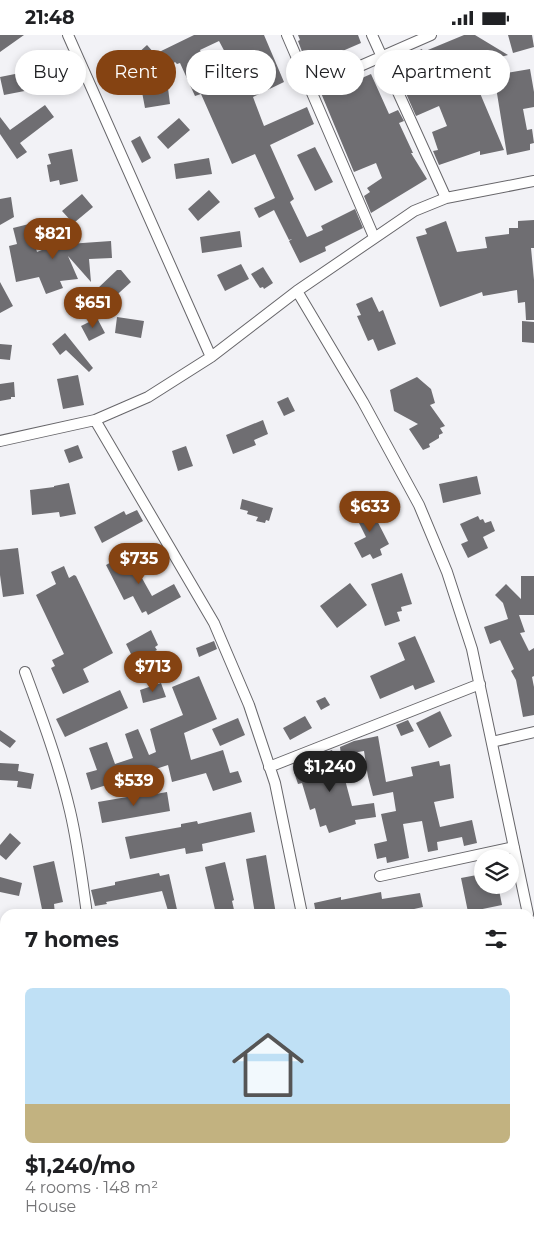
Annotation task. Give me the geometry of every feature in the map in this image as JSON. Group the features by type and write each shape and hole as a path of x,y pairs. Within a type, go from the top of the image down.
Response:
{"street":[{"path":"68,35 211,357"},
{"path":"287,35 294,50"},
{"path":"372,35 379,50"},
{"path":"398,50 431,35"},
{"path":"313,95 374,237"},
{"path":"399,95 446,198"},
{"path":"0,441 95,420 148,397 211,357 297,291 414,211 446,198 469,192 534,181"},
{"path":"297,291 363,402 419,505 447,572 472,649 527,909"},
{"path":"95,420 214,623 249,705 275,783 301,909"},
{"path":"25,672 60,772 80,855 86,909"},
{"path":"270,767 480,683"},
{"path":"492,741 534,732"},
{"path":"380,876 514,847"}],"building":[{"path":"0,35 24,35 0,52"},
{"path":"194,35 264,35 270,50 224,50 219,41 200,50 186,50 186,76 180,63 177,64 176,50 163,50"},
{"path":"298,35 358,35 361,43 345,50 301,50 298,41 300,40"},
{"path":"464,35 475,35 500,50 428,50"},
{"path":"508,35 532,35 534,47 513,53"},
{"path":"147,45 151,50 142,50"},
{"path":"276,63 284,82 276,86"},
{"path":"530,69 534,92 534,107 523,109 527,130 532,129 534,143 530,144 530,150 507,155 497,95 510,95 510,72"},
{"path":"15,74 15,93 4,95 0,77"},
{"path":"371,74 374,81 374,95 380,95 389,114 398,110 404,121 399,123 413,153 411,153 427,179 371,213 364,196 370,192 367,188 382,178 376,163 354,172 322,95 364,95 364,77"},
{"path":"143,95 169,95 170,104 145,108"},
{"path":"201,95 257,95 253,97 264,126 307,107 314,124 270,145 294,199 290,202 307,237 323,230 321,226 355,209 363,228 325,247 326,251 300,263 289,241 292,239 289,240 274,210 259,218 254,208 275,198 255,154 232,164"},
{"path":"407,95 481,95 504,150 480,155 480,151 439,165 433,151 438,150 432,132 447,126 439,106 416,116"},
{"path":"45,105 54,117 20,143 27,152 17,159 0,134 0,117 10,130"},
{"path":"179,118 190,130 168,149 157,137"},
{"path":"140,136 151,158 142,163 131,141"},
{"path":"315,147 333,182 315,191 297,155"},
{"path":"72,149 78,181 60,185 59,180 50,182 47,165 51,164 48,154"},
{"path":"209,158 212,174 176,179 174,164"},
{"path":"209,190 220,202 198,221 188,209"},
{"path":"82,194 93,207 75,222 72,222 62,211"},
{"path":"11,197 14,217 0,225 0,199"},
{"path":"534,220 534,248 531,248 534,280 534,320 526,320 525,302 518,303 517,290 483,296 482,292 440,307 416,237 427,234 425,229 446,221 457,252 487,248 485,237 509,234 509,228 518,228 518,221"},
{"path":"29,224 37,252 54,245 111,241 112,258 89,259 91,282 68,256 78,279 60,281 63,288 46,294 39,277 16,282 9,246 17,244 13,228"},
{"path":"240,231 242,247 202,253 200,237"},
{"path":"241,264 249,279 225,291 217,275"},
{"path":"263,267 273,283 264,289 263,287 260,288 251,274"},
{"path":"117,270 121,270 131,282 109,302 97,289"},
{"path":"0,282 13,306 0,313"},
{"path":"372,297 379,312 383,310 396,344 378,351 373,339 368,341 357,316 361,315 356,304"},
{"path":"117,317 144,321 141,338 115,333"},
{"path":"97,318 105,333 89,341 81,326"},
{"path":"522,321 534,322 534,343 522,342"},
{"path":"65,333 93,368 89,372 66,350 60,355 52,344"},
{"path":"0,344 12,345 10,360 0,359"},
{"path":"78,375 84,405 63,409 57,379"},
{"path":"417,377 431,389 435,403 430,405 445,426 440,428 443,433 439,435 439,438 429,444 430,447 423,450 409,429 418,424 394,411 390,390"},
{"path":"14,382 15,397 0,401 0,384"},
{"path":"288,397 295,411 284,416 277,402"},
{"path":"263,420 268,434 254,440 256,445 233,454 226,435"},
{"path":"78,445 83,458 69,463 64,450"},
{"path":"186,446 193,466 178,471 172,451"},
{"path":"477,476 481,494 443,503 439,484"},
{"path":"69,483 76,514 60,517 59,512 32,515 30,490"},
{"path":"242,499 273,508 269,521 266,520 265,523 256,521 258,517 247,514 248,511 240,509"},
{"path":"368,503 389,544 380,549 382,555 373,559 370,554 362,558 354,543 366,537 353,511"},
{"path":"137,510 143,521 102,543 94,527 124,511 126,515"},
{"path":"478,516 485,523 491,521 495,531 483,537 488,548 468,558 461,544 468,541 460,524"},
{"path":"18,548 24,594 3,597 0,575 0,550"},
{"path":"132,551 142,569 138,571 152,596 174,584 181,597 148,615 146,611 142,613 133,596 124,600 106,565"},
{"path":"64,566 69,578 74,575 76,576 113,653 83,669 89,682 63,694 51,668 55,666 52,660 64,654 36,595 56,584 51,572"},
{"path":"402,573 412,604 401,607 402,611 397,612 400,621 385,626 371,584"},
{"path":"521,576 534,576 534,615 519,615 525,632 520,633 529,651 534,648 534,676 532,677 534,715 523,717 516,680 511,671 514,669 500,640 490,644 484,627 508,619 503,603 495,595 506,584 521,599"},
{"path":"350,583 367,605 337,628 320,606"},
{"path":"151,630 158,645 155,647 157,650 134,660 126,644"},
{"path":"415,636 435,682 415,690 413,685 380,699 370,676 405,660 398,643"},
{"path":"214,641 217,649 199,657 196,648"},
{"path":"199,676 217,719 184,733 191,760 223,750 230,773 238,771 242,782 213,791 206,773 172,782 168,765 91,790 86,773 97,770 89,748 107,742 115,764 133,758 125,734 138,729 149,755 156,752 150,729 183,715 172,687"},
{"path":"161,683 166,697 143,703 140,690"},
{"path":"120,690 128,708 65,737 56,719"},
{"path":"325,697 330,705 321,710 316,701"},
{"path":"440,711 452,736 429,748 416,723"},
{"path":"305,716 312,728 290,740 283,728"},
{"path":"238,718 245,735 220,746 212,729"},
{"path":"408,720 414,731 401,736 396,725"},
{"path":"0,730 16,741 10,748 0,741"},
{"path":"378,736 386,782 413,776 411,767 439,761 440,766 450,764 454,798 434,802 440,827 472,820 477,843 464,846 462,837 437,842 438,850 428,852 422,821 403,824 409,858 387,863 386,857 377,859 374,844 387,841 381,814 396,811 393,792 373,796 364,751 341,755 340,747 354,741"},
{"path":"332,750 341,777 344,776 352,806 374,803 376,817 355,820 356,824 329,833 326,825 320,827 315,808 310,810 302,783 298,784 294,772 298,771 296,764"},
{"path":"0,763 19,764 18,771 34,774 31,789 17,787 18,781 0,780"},
{"path":"167,792 170,811 102,823 98,802"},
{"path":"251,812 255,832 202,844 203,851 186,854 185,848 130,859 125,837 181,827 181,824 197,821 198,824"},
{"path":"10,833 21,843 6,860 0,855 0,845"},
{"path":"266,855 275,909 254,909 246,859"},
{"path":"54,861 63,902 54,904 54,909 42,909 33,866"},
{"path":"225,862 234,900 232,901 234,909 215,909 205,867"},
{"path":"159,873 160,876 169,874 177,909 167,909 162,891 106,902 107,904 95,906 91,890 115,885 115,882"},
{"path":"474,876 474,894 500,894 502,905 483,909 467,909 461,878"},
{"path":"0,877 22,883 19,896 0,892"},
{"path":"381,892 382,899 420,893 423,907 414,909 315,909 314,903 341,897 341,900"}]}
